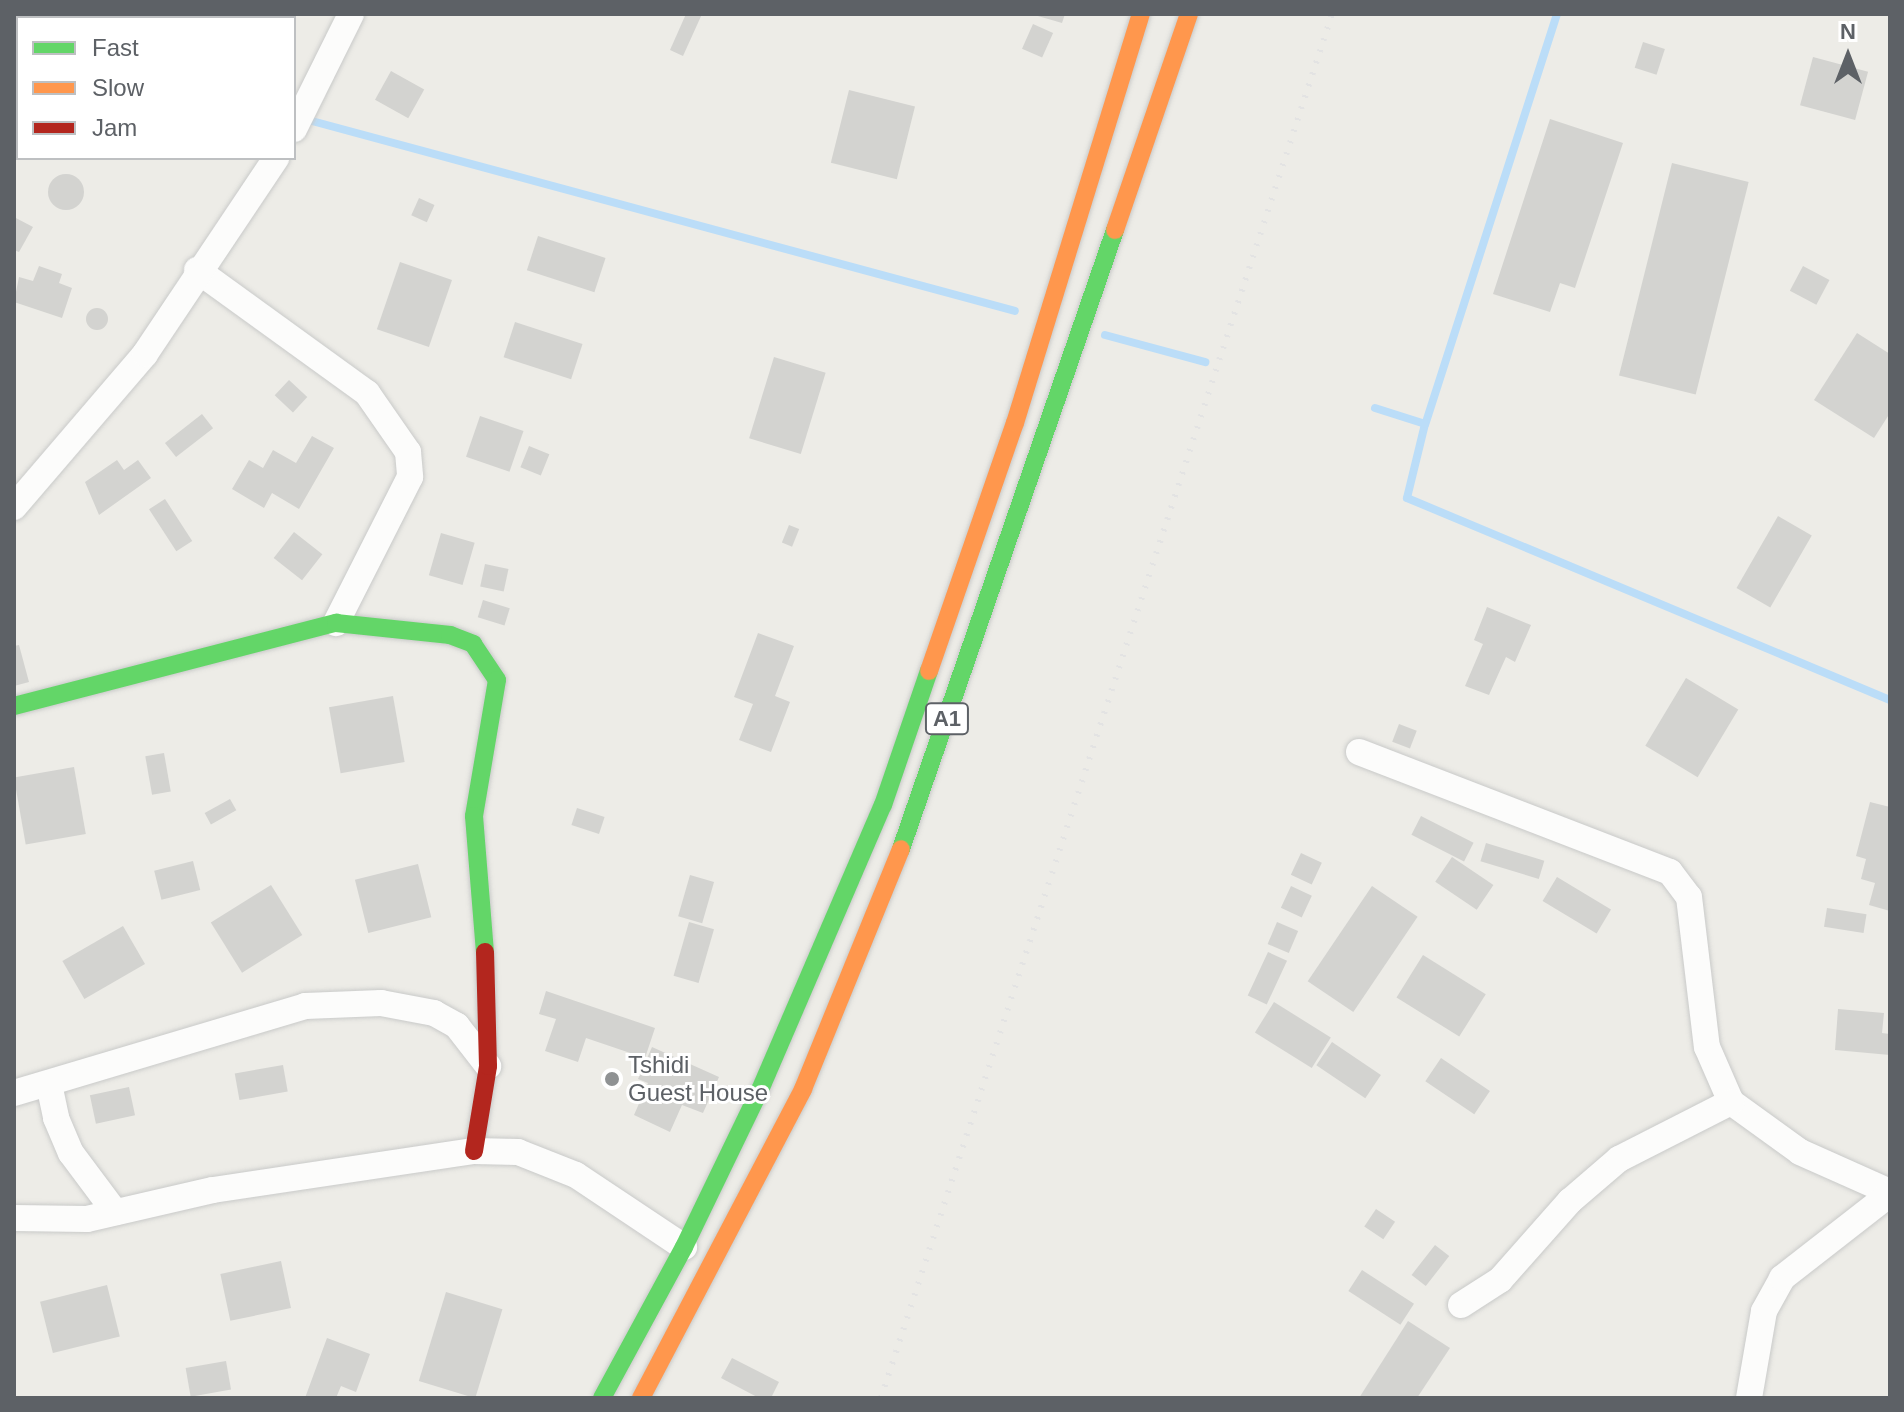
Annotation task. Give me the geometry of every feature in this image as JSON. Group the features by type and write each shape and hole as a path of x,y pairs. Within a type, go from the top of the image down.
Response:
{"main road":[{"name":"A1","path":"602,1398 684,1247 760,1090 883,805 1015,423 1141,14"},
{"name":"A1","path":"641,1398 803,1089 911,825 1189,14"},
{"path":"14,706 336,623 450,635 473,644 497,680 474,816 485,937 488,1066 474,1151"}],"street":[{"path":"296,125 351,14"},
{"path":"14,507 145,354 197,270 275,160"},
{"path":"197,270 367,393 408,452 410,477 336,623"},
{"path":"1359,752 1670,872 1689,897 1707,1047 1731,1102 1800,1152 1890,1193 1782,1278 1764,1311 1749,1398"},
{"path":"14,1093 305,1006 366,1004 434,1013 457,1026 488,1066"},
{"path":"49,1084 71,1153 115,1212"},
{"path":"1461,1305 1500,1280 1570,1201 1619,1159 1731,1102"},
{"path":"14,1218 87,1219 213,1190 474,1151 518,1152 576,1175 684,1247"}],"building":[{"path":"686,14 702,14 683,56 670,50"},
{"path":"1031,14 1065,14 1062,23"},
{"path":"1033,24 1053,33 1042,58 1022,49"},
{"path":"1643,42 1665,49 1657,75 1635,68"},
{"path":"1813,57 1868,72 1855,120 1800,105"},
{"path":"391,71 424,89 408,118 375,100"},
{"path":"849,90 915,106 897,179 831,163"},
{"path":"1550,119 1623,143 1575,288 1560,283 1550,312 1493,294"},
{"path":"1672,163 1749,182 1696,395 1619,375"},
{"path":"66,174 78,180 84,192 78,204 66,210 54,204 48,192 54,180"},
{"path":"419,198 435,205 427,222 411,215"},
{"path":"14,217 33,227 19,252 14,250"},
{"path":"538,236 606,258 594,292 527,270"},
{"path":"400,262 452,280 429,347 377,329"},
{"path":"39,266 62,274 59,283 72,288 62,318 14,302 19,277 33,281"},
{"path":"1803,266 1829,280 1816,305 1790,291"},
{"path":"97,308 105,311 108,319 105,327 97,330 89,327 86,319 89,311"},
{"path":"515,322 583,344 571,379 504,357"},
{"path":"1857,333 1890,354 1890,413 1874,438 1814,400"},
{"path":"774,357 826,373 801,454 749,438"},
{"path":"289,380 307,397 293,412 275,395"},
{"path":"202,414 213,428 176,457 165,443"},
{"path":"480,416 523,431 509,472 466,457"},
{"path":"312,436 334,448 299,509 272,493 264,508 232,489 249,460 263,468 273,450 296,463"},
{"path":"529,446 549,454 541,476 520,467"},
{"path":"117,460 124,470 138,460 151,478 99,515 85,482"},
{"path":"165,499 192,541 176,551 149,509"},
{"path":"1778,516 1812,535 1770,607 1736,588"},
{"path":"789,525 799,529 792,547 782,543"},
{"path":"294,532 322,554 302,580 274,558"},
{"path":"441,533 475,543 463,585 429,575"},
{"path":"485,564 508,569 504,591 480,586"},
{"path":"483,600 510,608 505,625 478,617"},
{"path":"1487,607 1531,625 1515,662 1506,657 1489,695 1465,686 1483,644 1474,640"},
{"path":"758,633 794,646 775,696 790,702 771,752 739,740 753,704 734,697"},
{"path":"19,645 29,682 14,686 14,646"},
{"path":"1686,678 1738,709 1698,777 1645,746"},
{"path":"393,696 405,762 341,773 329,707"},
{"path":"1399,724 1417,731 1410,749 1392,742"},
{"path":"164,753 171,791 152,795 145,756"},
{"path":"74,767 86,834 26,845 14,778"},
{"path":"230,799 236,810 211,824 205,813"},
{"path":"1870,802 1890,807 1890,911 1869,905 1875,883 1861,879 1866,859 1856,856"},
{"path":"577,808 605,817 599,834 571,825"},
{"path":"1421,816 1474,843 1464,861 1411,835"},
{"path":"1486,843 1544,861 1539,879 1480,861"},
{"path":"1301,853 1322,863 1312,884 1291,875"},
{"path":"1452,857 1493,885 1477,910 1435,882"},
{"path":"193,861 200,890 161,900 154,871"},
{"path":"418,864 431,917 368,933 355,880"},
{"path":"690,875 714,882 702,923 678,916"},
{"path":"1557,877 1611,909 1597,933 1543,901"},
{"path":"271,885 302,935 242,973 211,923"},
{"path":"1291,886 1312,896 1302,917 1281,908"},
{"path":"1372,886 1418,917 1353,1012 1308,981"},
{"path":"1827,908 1867,914 1864,933 1824,927"},
{"path":"689,922 714,929 699,983 674,976"},
{"path":"1277,922 1298,931 1289,953 1268,944"},
{"path":"123,926 145,964 84,999 62,961"},
{"path":"1268,952 1287,961 1267,1004 1248,996"},
{"path":"1423,955 1486,994 1459,1037 1397,997"},
{"path":"546,991 655,1028 645,1058 586,1038 578,1062 545,1051 556,1019 539,1014"},
{"path":"1274,1002 1331,1038 1312,1068 1255,1033"},
{"path":"1838,1009 1884,1013 1882,1033 1890,1034 1890,1055 1835,1050"},
{"path":"1332,1042 1381,1075 1365,1098 1316,1065"},
{"path":"652,1047 719,1077 703,1113 682,1105 670,1132 634,1115 648,1083 638,1079"},
{"path":"1441,1058 1490,1091 1474,1114 1425,1081"},
{"path":"283,1065 288,1092 239,1100 235,1074"},
{"path":"129,1087 135,1115 96,1124 90,1095"},
{"path":"1376,1209 1395,1222 1383,1239 1364,1226"},
{"path":"1435,1245 1449,1256 1426,1286 1412,1275"},
{"path":"281,1261 291,1308 230,1321 220,1274"},
{"path":"1362,1270 1414,1304 1400,1325 1348,1291"},
{"path":"107,1285 120,1336 53,1353 40,1302"},
{"path":"446,1292 502,1309 475,1398 419,1381"},
{"path":"1408,1321 1450,1348 1417,1398 1359,1398"},
{"path":"327,1338 370,1354 356,1392 341,1386 336,1398 305,1398"},
{"path":"732,1358 779,1382 771,1398 759,1398 721,1378"},
{"path":"226,1361 231,1390 191,1397 186,1368"}],"waterway":[{"path":"1557,14 1425,424 1407,498 1890,700"},
{"path":"312,121 1015,311"},
{"path":"1105,335 1205,362"},
{"path":"1375,408 1425,424"}],"railway":[{"path":"881,1398 1332,14"}],"traffic: fast":[{"path":"901,849 1115,230"},
{"path":"14,706 336,623 450,635 473,644 497,680 474,816 485,952"},
{"path":"602,1398 684,1247 760,1090 883,805 929,671"}],"traffic: slow":[{"path":"929,671 1015,423 1141,14"},
{"path":"1115,230 1189,14"},
{"path":"641,1398 803,1089 901,849"}],"traffic: jam":[{"path":"474,1151 488,1066 485,952"}],"place":[{"name":"Tshidi Guest House","path":"612,1079"}]}
